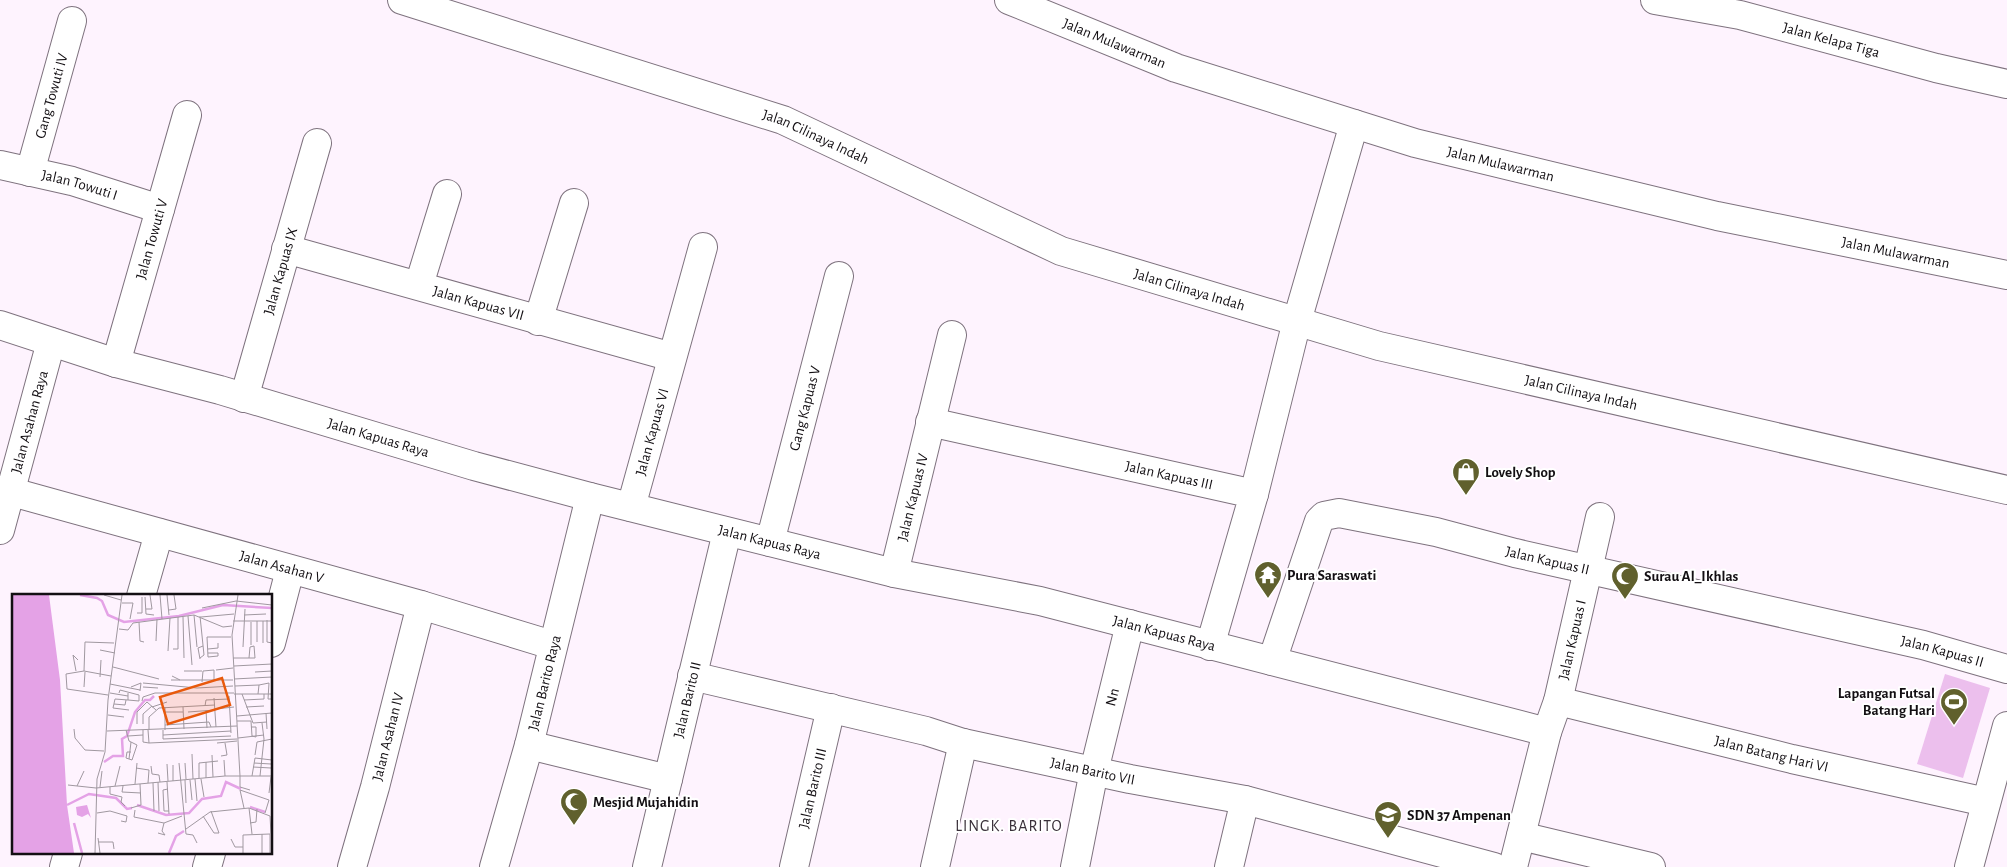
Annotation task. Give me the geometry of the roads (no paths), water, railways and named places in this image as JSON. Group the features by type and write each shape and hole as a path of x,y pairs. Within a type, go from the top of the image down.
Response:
{"street":[{"name":"Jalan Cilinaya Indah","path":"402,0 783,120 1061,251 1379,346 2007,490"},
{"name":"Jalan Mulawarman","path":"1009,0 1176,68 1415,143 1717,216 2007,275"},
{"name":"Jalan Kelapa Tiga","path":"1655,0 1742,8 1936,68 2007,84"},
{"name":"Gang Towuti IV","path":"30,172 72,21"},
{"name":"Jalan Towuti V","path":"116,363 187,115"},
{"path":"1210,646 1254,494 1297,322 1354,124"},
{"name":"Jalan Kapuas IX","path":"244,398 317,143"},
{"name":"Jalan Towuti I","path":"0,164 72,181 160,210"},
{"path":"419,284 447,194"},
{"path":"538,320 574,203"},
{"name":"Jalan Kapuas VI","path":"631,507 703,247"},
{"name":"Jalan Kapuas VII","path":"286,248 672,357"},
{"name":"Gang Kapuas V","path":"770,542 839,276"},
{"name":"Jalan Kapuas Raya","path":"0,325 116,363 244,398 474,466 590,497 894,573 1040,601 1546,732"},
{"name":"Jalan Kapuas IV","path":"894,573 952,334"},
{"name":"Jalan Asahan Raya","path":"0,530 52,342"},
{"name":"Jalan Kapuas III","path":"930,422 1254,494"},
{"name":"Jalan Asahan V","path":"12,492 421,605 552,646"},
{"name":"Jalan Barito Raya","path":"494,867 529,745 590,497"},
{"name":"Jalan Kapuas II","path":"1272,661 1319,521 1331,513 1436,532 1588,569 1923,645 2007,670"},
{"name":"Jalan Kapuas I","path":"1513,867 1546,732 1558,701 1600,517"},
{"name":"Jalan Barito II","path":"647,867 685,718 692,676 727,532"},
{"path":"142,594 159,533"},
{"path":"272,639 290,570"},
{"name":"Jalan Asahan IV","path":"352,867 375,787 421,605"},
{"name":"Nn","path":"1075,867 1094,771 1130,624"},
{"name":"Jalan Barito VII","path":"692,676 926,731 963,743 1245,800 1494,867"},
{"name":"Jalan Batang Hari VI","path":"1558,701 1792,759 1986,802"},
{"name":"Jalan Barito III","path":"794,867 831,708"},
{"path":"1969,867 2007,726"},
{"path":"934,867 963,743"},
{"path":"529,745 668,779"},
{"path":"1229,867 1245,800"},
{"path":"1521,836 1651,867"},
{"path":"64,867 68,854"},
{"path":"207,867 211,854"}],"place":[{"name":"Lovely Shop","path":"1466,496"},
{"name":"Pura Saraswati","path":"1268,599"},
{"name":"Surau Al_Ikhlas","path":"1625,600"},
{"name":"Lapangan Futsal Batang Hari","path":"1954,726"},
{"name":"Mesjid Mujahidin","path":"574,826"},
{"name":"SDN 37 Ampenan","path":"1388,839"}],"district":[{"name":"LINGK. BARITO","path":"1009,825"}]}
